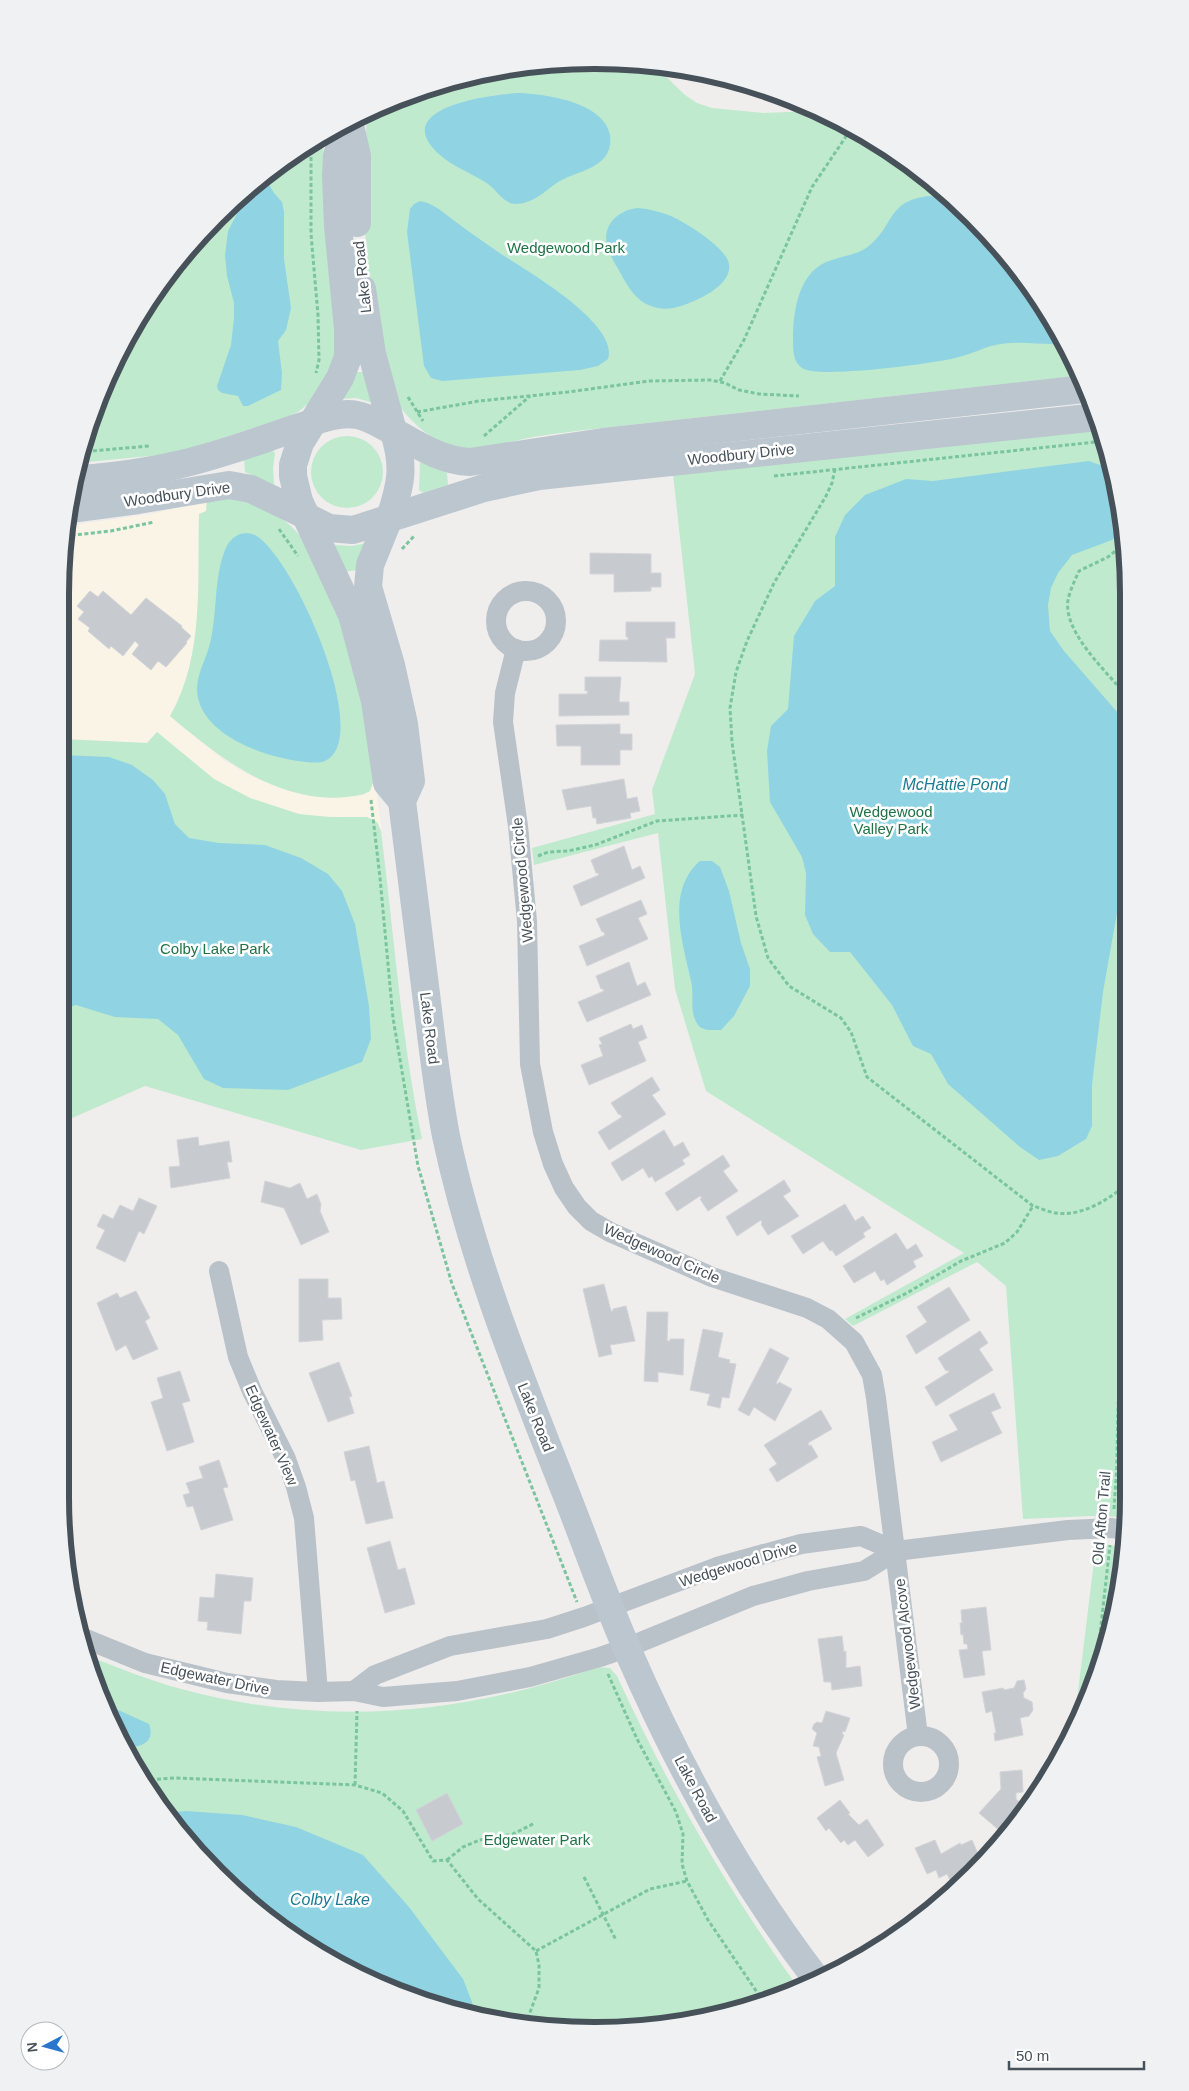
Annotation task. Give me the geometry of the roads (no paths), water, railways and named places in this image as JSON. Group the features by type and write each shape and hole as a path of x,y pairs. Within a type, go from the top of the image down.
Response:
{"street":[{"name":"Lake Road","path":"350,129 357,156 358,240 365,312 374,364 393,431"},
{"name":"Lake Road","path":"312,422 340,378 348,357 348,329 338,226 336,176 337,156 344,132"},
{"name":"Woodbury Drive","path":"393,431 444,458 455,461 476,462 603,442 1078,390"},
{"path":"357,415 393,431 400,454 402,474 389,518 370,565 368,582 370,600 391,665 404,724 412,780 402,801 387,784 375,701 352,615 296,492 293,470 298,448 312,422 334,416 357,415"},
{"name":"Woodbury Drive","path":"389,518 484,488 539,476 1089,418"},
{"name":"Woodbury Drive","path":"82,479 129,474 177,465 222,453 312,422"},
{"name":"Woodbury Drive","path":"76,508 229,485 251,489 307,517"},
{"path":"307,517 329,528 345,530 360,528 389,518"},
{"name":"Wedgewood Circle","path":"516,649 504,693 502,722 519,834 527,921 530,1064 543,1132 553,1164 564,1188 577,1207 591,1221 610,1232 712,1277 807,1308 842,1330 854,1342 872,1375 896,1551"},
{"name":"Lake Road","path":"402,801 438,1092 446,1135 468,1226 487,1288 512,1358 626,1648 683,1766 734,1858 771,1918 813,1974"},
{"name":"Edgewater View","path":"219,1271 238,1357 252,1391 286,1459 304,1518 318,1692"},
{"path":"626,1648 753,1596 808,1581 864,1571 896,1551 1068,1530 1119,1529"},
{"name":"Wedgewood Drive","path":"610,1606 717,1568 801,1544 861,1536 896,1551"},
{"name":"Wedgewood Alcove","path":"896,1551 918,1736"},
{"path":"354,1691 375,1675 450,1646 547,1628 584,1617 610,1606"},
{"name":"Edgewater Drive","path":"89,1640 145,1663 227,1683 276,1690 354,1691 383,1697 457,1691 530,1676 626,1648"}],"water":[{"path":"519,93 558,98 585,107 597,115 605,124 610,135 610,141 607,154 595,166 558,182 527,202 515,204 506,201 485,182 444,158 432,147 425,133 428,121 439,112 454,105 472,99"},
{"path":"268,182 282,202 284,212 284,259 291,308 286,330 278,341 282,373 281,390 248,406 243,406 238,396 222,393 218,390 217,386 231,345 234,318 234,303 227,276 225,255 228,231 240,208"},
{"path":"929,196 939,197 966,223 1012,274 1032,302 1056,344 1001,344 955,358 924,364 877,369 831,372 814,371 800,367 794,352 793,328 800,292 805,281 821,265 856,253 870,245 878,237 898,208 915,199"},
{"path":"420,201 439,209 568,299 600,330 608,345 608,359 598,366 580,370 442,381 431,378 424,366 407,232 410,209"},
{"path":"638,208 671,216 695,230 721,250 729,264 729,272 720,285 704,296 681,306 659,308 641,301 633,293 613,260 606,238 609,225 618,215"},
{"name":"McHattie Pond","path":"1089,461 1104,467 1116,526 1117,536 1112,540 1072,555 1058,573 1051,588 1048,605 1050,631 1064,651 1120,715 1120,896 1103,992 1092,1085 1092,1126 1086,1139 1058,1156 1039,1160 1020,1147 948,1084 931,1054 913,1046 892,1005 850,952 830,952 813,934 805,915 806,873 802,857 770,802 767,751 771,726 788,709 794,636 815,601 835,586 835,537 845,515 865,495 906,479 933,481"},
{"path":"248,533 255,535 271,549 289,575 307,609 323,646 335,684 340,719 338,745 325,761 312,763 298,761 269,755 254,749 225,734 203,712 198,698 197,684 212,635 221,562 228,545 233,538 240,534"},
{"path":"69,755 109,757 132,765 153,780 165,794 175,824 189,838 219,843 265,845 301,858 328,874 342,891 355,924 369,1006 371,1039 362,1062 288,1090 223,1088 204,1079 178,1035 158,1019 115,1017 76,1005 69,1007"},
{"path":"700,861 712,861 720,867 729,891 741,943 750,969 750,986 734,1016 721,1030 703,1029 696,1021 693,1010 692,987 681,935 679,918 683,887 689,873"},
{"path":"113,1707 149,1724 151,1730 148,1740 132,1746"},
{"name":"Colby Lake","path":"186,1811 242,1815 296,1827 363,1855 409,1907 463,1979 473,2007 393,1982 362,1968 302,1934 248,1892 199,1843 174,1812"}],"park label":[{"name":"Wedgewood Park","path":"566,247"},
{"name":"Wedgewood Valley Park","path":"891,820"},
{"name":"Colby Lake Park","path":"215,948"},
{"name":"Edgewater Park","path":"537,1839"}]}
